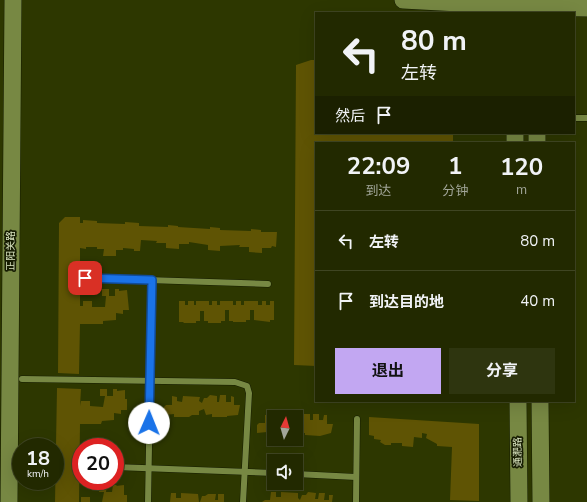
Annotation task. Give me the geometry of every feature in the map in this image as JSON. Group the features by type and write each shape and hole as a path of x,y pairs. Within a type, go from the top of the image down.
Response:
{"street":[{"name":"正阳关路","path":"9,502 13,0"},
{"path":"403,0 536,7 587,8"},
{"path":"446,2 468,12"},
{"path":"575,16 587,12"},
{"name":"通淝路","path":"518,402 519,502"},
{"path":"540,402 541,502"}],"lane":[{"path":"575,118 587,118"},
{"path":"85,278 268,284"},
{"path":"148,502 152,280"},
{"path":"22,379 235,382 247,386 249,393 243,502"},
{"path":"356,502 357,419"},
{"path":"124,467 267,473"},
{"path":"303,474 356,477"}],"building":[{"path":"315,60 315,134 453,134 453,142 315,142 315,366 294,365 296,65"},
{"path":"65,217 80,217 80,223 83,223 83,220 97,221 97,223 139,223 139,226 168,227 168,225 210,229 210,227 220,228 220,230 251,231 251,229 261,230 261,232 277,232 276,247 272,246 271,248 262,248 262,253 249,252 249,247 239,247 240,245 220,246 220,251 208,250 208,245 189,242 189,244 179,244 179,249 166,248 166,243 141,240 140,251 123,248 123,250 116,250 116,256 103,256 104,249 97,249 97,247 86,247 86,249 80,248 80,306 83,306 83,301 92,301 92,307 105,307 106,296 102,296 102,289 109,289 109,296 115,296 115,289 119,289 119,291 127,290 129,310 123,310 123,314 116,313 116,320 103,321 103,324 80,324 79,374 58,373 59,223"},
{"path":"179,301 185,301 185,305 188,305 188,301 194,301 194,305 196,305 196,301 209,301 209,305 212,305 212,301 217,301 217,305 220,305 220,301 233,301 233,305 236,305 236,301 241,301 241,305 244,305 244,301 258,301 258,305 262,305 262,301 266,301 266,305 270,305 270,301 274,301 274,320 270,320 270,322 254,320 254,310 250,310 250,320 246,320 246,322 233,322 229,321 229,310 225,310 225,321 221,321 221,323 208,323 208,321 204,321 204,311 200,311 200,321 196,321 196,323 179,322"},
{"path":"57,388 81,389 80,406 81,401 90,401 90,406 103,407 105,396 100,396 100,389 107,389 107,396 113,396 113,389 117,389 117,391 125,390 127,410 121,410 121,414 114,413 114,420 102,421 101,424 80,424 80,438 72,438 72,490 79,490 79,502 55,502 55,490 64,490 64,438 56,438"},
{"path":"210,395 217,396 217,402 219,402 220,395 226,395 226,402 231,402 231,396 234,397 234,405 240,405 238,415 212,417 212,414 206,415 204,409 199,411 199,415 192,415 189,417 174,417 174,414 164,415 164,407 166,405 172,405 172,396 177,397 177,401 182,402 183,396 200,397 199,401 202,403 204,398 207,398"},
{"path":"303,414 310,414 310,420 313,420 313,414 319,414 319,420 323,420 324,415 327,415 327,424 333,424 331,433 320,436 305,435 305,433 303,433"},
{"path":"265,415 267,415 267,432 257,433 257,425 259,423 265,423"},
{"path":"369,417 479,424 479,501 450,500 452,447 437,446 437,444 426,438 427,434 422,433 422,438 414,437 413,447 402,446 402,443 391,443 391,445 385,445 380,442 381,440 374,439 374,436 369,435"},
{"path":"99,490 112,492 112,490 124,490 124,495 127,495 127,502 102,502 104,492 99,492"},
{"path":"271,492 276,492 276,497 281,497 281,492 298,493 298,498 300,500 302,495 306,495 308,492 316,493 315,499 318,499 319,493 325,493 324,500 329,500 329,495 333,495 332,502 262,502 265,500 270,500"},
{"path":"171,493 176,493 176,498 181,498 181,493 198,494 199,502 170,502"},
{"path":"216,494 215,500 218,500 218,494 224,494 224,502 200,502 202,496"},
{"path":"81,497 90,497 90,502 81,502"}],"route":[{"path":"85,278 152,280 149,423"}]}
